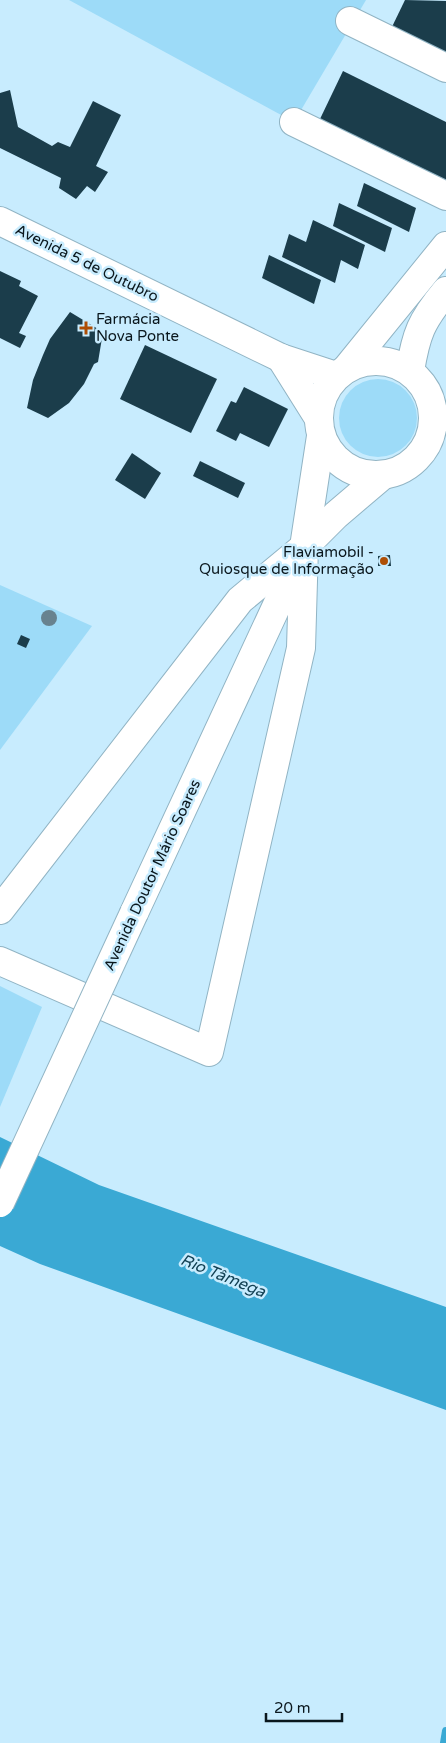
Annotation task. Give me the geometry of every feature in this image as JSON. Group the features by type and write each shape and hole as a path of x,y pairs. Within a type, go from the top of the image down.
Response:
{"main road":[{"path":"350,21 446,68"},
{"path":"294,122 446,196"},
{"name":"Avenida 5 de Outubro","path":"0,220 281,358 341,372"},
{"path":"319,427 320,402 326,388 446,246"},
{"path":"414,461 424,449 431,434 433,418 418,333 431,310 446,291"},
{"path":"281,358 319,427 330,454 345,467 364,474 383,475 400,470 414,461 446,448"},
{"path":"341,372 362,362 379,360 395,363 427,387"},
{"name":"Avenida Doutor Mário Soares","path":"0,1203 304,547 319,427"},
{"name":"Avenida Doutor Mário Soares","path":"304,547 336,515 383,475"},
{"path":"0,910 240,600 304,547"},
{"path":"0,962 209,1052 301,648 304,547"}],"shaded area":[{"path":"69,0 366,0 294,122"},
{"path":"370,379 386,379 400,385 411,396 417,410 417,426 411,440 400,451 386,457 370,457 356,451 345,440 339,426 339,410 345,396 356,385"},
{"path":"0,585 92,626 0,750"},
{"path":"0,986 42,1007 0,1107"}],"water":[{"name":"Rio Tâmega","path":"0,1137 99,1185 446,1307 446,1410 40,1264 0,1246"}],"building":[{"path":"405,0 446,1 446,60 389,33"},
{"path":"343,71 446,122 446,180 320,119"},
{"path":"10,90 18,127 52,146 58,142 70,147 93,101 121,115 96,166 108,172 95,192 87,186 76,199 59,188 61,178 0,148 0,93"},
{"path":"364,183 416,208 409,232 357,206"},
{"path":"339,203 392,228 385,252 333,226"},
{"path":"313,220 365,245 358,269 341,260 335,283 282,257 289,234 306,242"},
{"path":"269,255 321,280 314,304 262,278"},
{"path":"0,271 21,281 19,286 38,296 19,333 26,336 20,348 0,338"},
{"path":"70,312 103,332 98,362 94,364 84,384 69,403 48,418 27,408 33,380 50,339"},
{"path":"145,345 217,379 191,433 120,399"},
{"path":"244,387 288,409 269,447 240,433 236,441 216,431 231,401 236,403"},
{"path":"132,453 161,473 145,499 115,480"},
{"path":"200,461 245,483 238,498 193,476"},
{"name":"Flaviamobil - Quiosque de Informação","path":"390,555 391,566 378,566 378,556"},
{"path":"21,635 30,639 26,648 17,644"}],"waterway":[{"path":"444,1743 446,1731"}],"place":[{"name":"Farmácia Nova Ponte","path":"86,328"},
{"name":"Flaviamobil - Quiosque de Informação","path":"384,561"}]}
